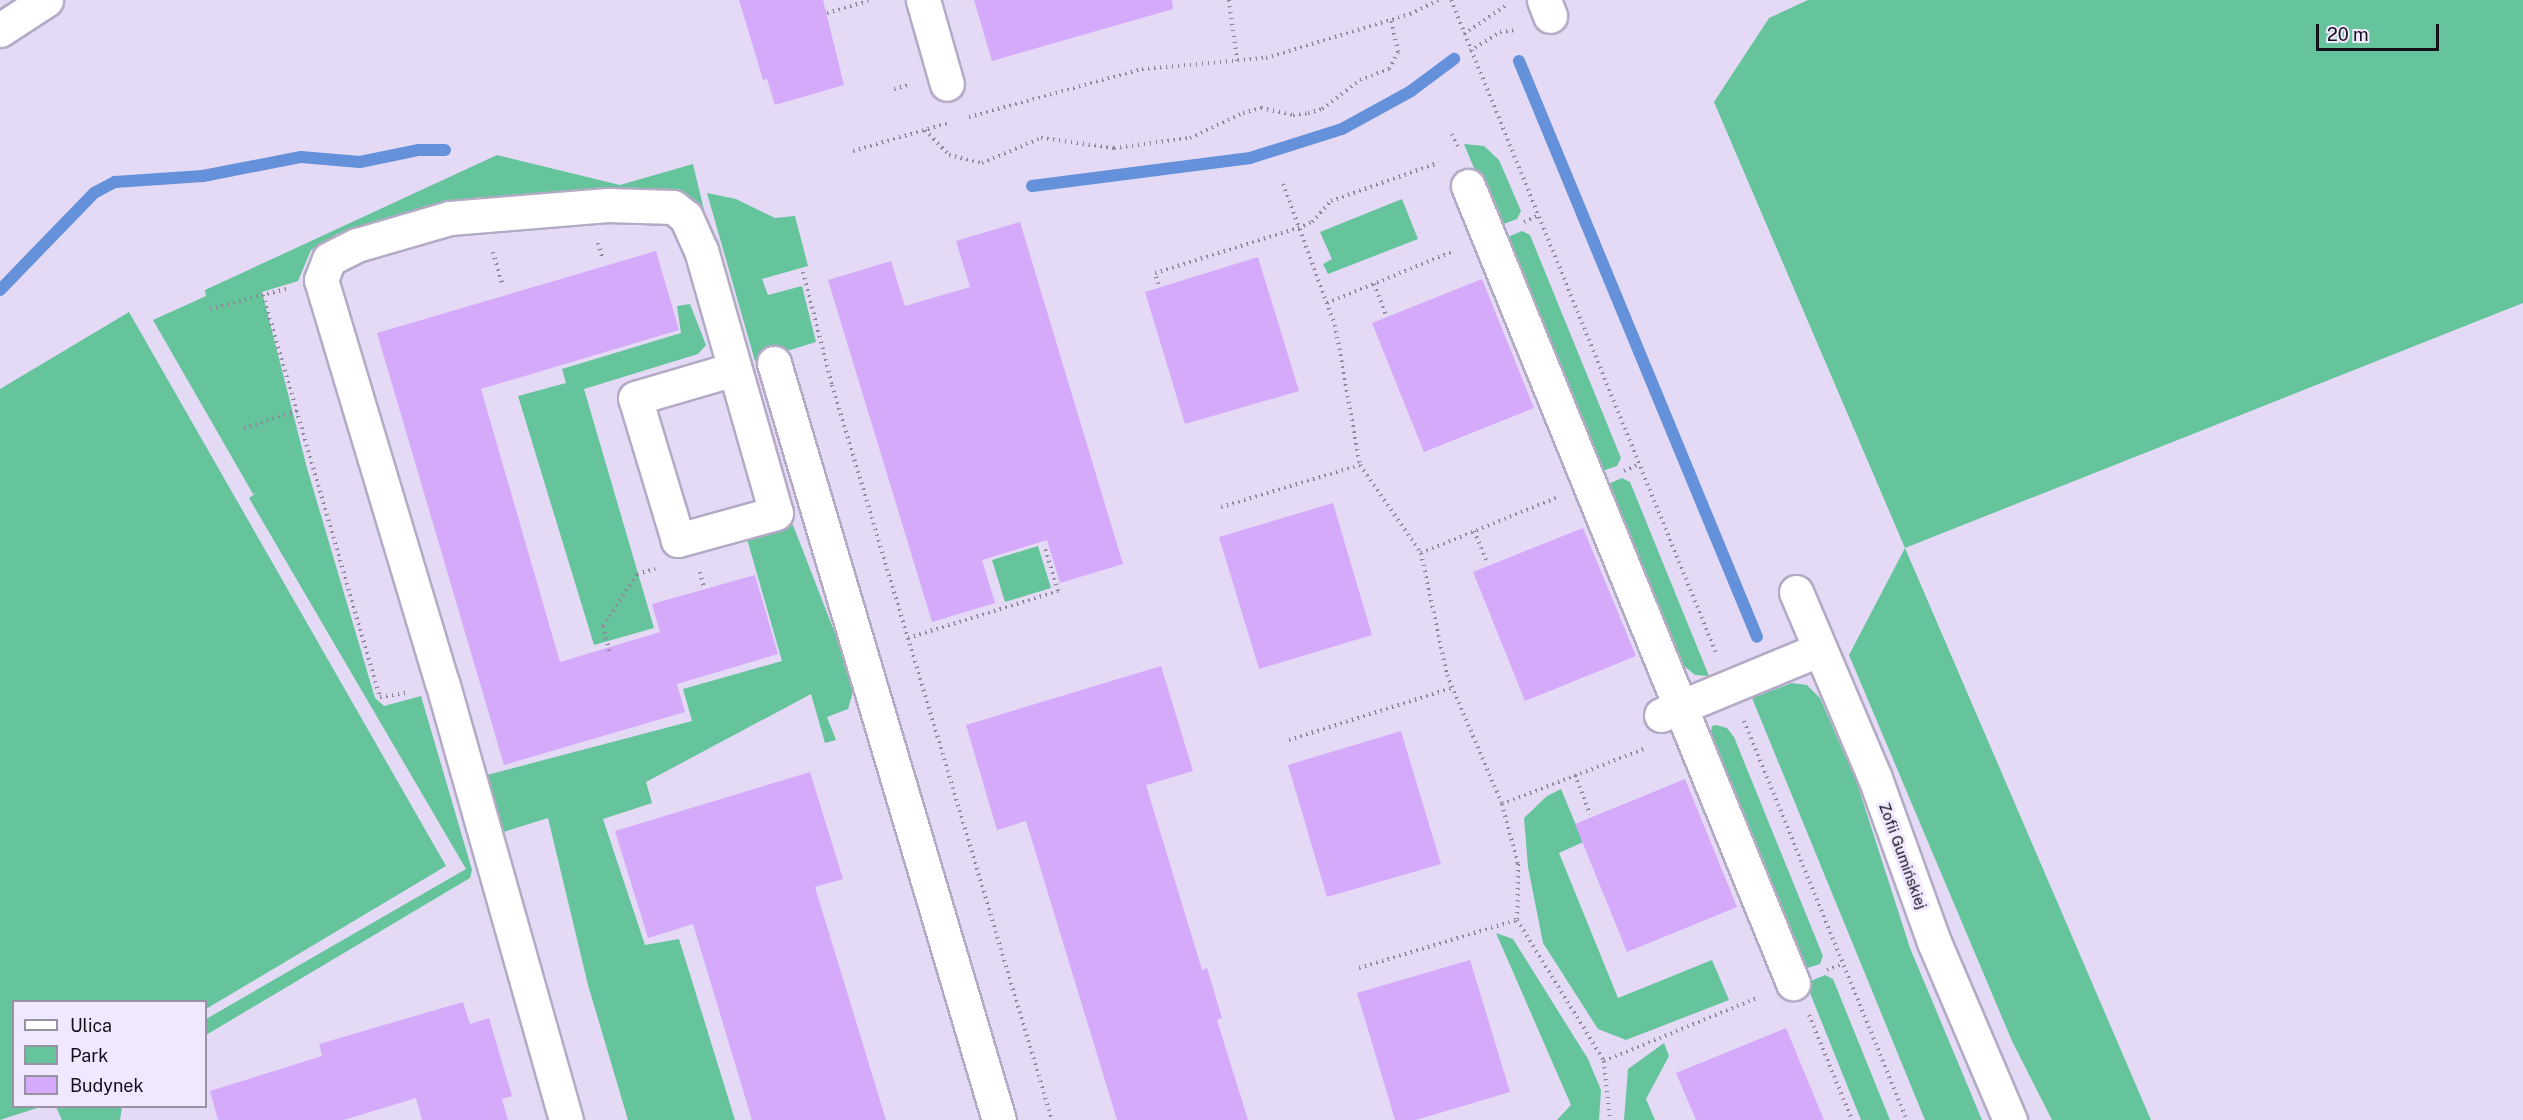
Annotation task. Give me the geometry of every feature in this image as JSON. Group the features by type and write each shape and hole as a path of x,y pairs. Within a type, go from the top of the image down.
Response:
{"street":[{"path":"0,30 46,0"},
{"path":"923,0 947,84"},
{"path":"1468,186 1670,711 1793,983"},
{"path":"566,1120 442,683 321,280 329,259 357,245 450,218 607,205 673,207 686,217 701,250 776,513 678,540 635,399 734,369"},
{"path":"774,363 999,1120"},
{"name":"Zofii Gumińskiej","path":"1796,592 1875,778 1935,942 2010,1120"},
{"path":"1670,711 1820,649"}],"path":[{"path":"827,13 868,0"},
{"path":"1229,0 1237,60"},
{"path":"853,151 1142,69 1266,58 1391,20 1439,0"},
{"path":"1451,0 1907,1120"},
{"path":"1464,34 1492,18 1512,0"},
{"path":"926,130 949,155 982,163 1041,138 1114,148 1190,138 1243,112 1261,108 1293,115 1308,113 1328,106 1360,80 1389,69 1396,60 1398,44 1391,20"},
{"path":"1158,284 1155,273 1298,228 1312,222 1331,201 1451,159"},
{"path":"1283,184 1335,325 1360,465 1421,553 1452,688 1502,804 1518,864 1517,920 1604,1061 1610,1120"},
{"path":"490,242 502,286"},
{"path":"1327,303 1439,258"},
{"path":"803,272 832,384 1052,1120"},
{"path":"210,309 321,280"},
{"path":"1374,284 1386,315"},
{"path":"263,295 380,697 442,683"},
{"path":"244,428 297,411"},
{"path":"1221,507 1360,465"},
{"path":"1421,553 1559,497"},
{"path":"1473,531 1486,562"},
{"path":"909,638 1058,591 1044,545"},
{"path":"609,651 603,626 637,574 667,566"},
{"path":"1289,740 1452,688"},
{"path":"1502,804 1628,756"},
{"path":"1575,775 1590,814"},
{"path":"1359,968 1517,920"},
{"path":"1793,983 1852,1120"},
{"path":"1604,1061 1741,1004"}],"green space":[{"path":"1808,0 2523,0 2523,303 1905,548 1714,102 1769,18"},
{"path":"1464,144 1484,146 1499,160 1521,211 1517,219 1498,226"},
{"path":"497,155 620,185 693,164 704,210 684,195 477,197 337,234 311,250 298,281 262,292 307,468 375,698 384,706 421,696 472,870 470,878 207,1034 207,1018 466,869 249,498 257,492 253,494 153,320 206,296 205,290"},
{"path":"707,193 736,199 775,218 795,216 808,266 762,279 768,295 802,286 816,342 755,361"},
{"path":"1402,199 1418,239 1328,274 1323,264 1332,259 1320,232"},
{"path":"1522,231 1530,235 1621,458 1617,466 1599,472 1503,239"},
{"path":"690,304 706,345 698,354 584,389 654,628 594,645 518,396 566,383 562,369 681,333 677,306"},
{"path":"129,312 446,866 207,1008 207,1000 12,1000 12,1108 37,1108 0,1120 0,389"},
{"path":"1622,478 1630,482 1709,676 1695,675 1678,661 1606,485"},
{"path":"793,525 855,685 848,709 827,717 836,740 825,743 811,694 646,782 652,803 603,819 645,945 679,939 735,1120 628,1120 588,985 548,818 497,834 483,776 692,721 683,689 782,661 747,539"},
{"path":"1038,546 1051,588 1005,602 992,560"},
{"path":"1905,548 2151,1120 2052,1120 2012,1041 1849,655"},
{"path":"1792,683 1807,685 1820,698 1857,783 1910,948 1982,1120 1925,1120 1752,698"},
{"path":"1712,726 1727,728 1734,737 1823,956 1820,964 1804,969 1710,737"},
{"path":"1561,789 1583,842 1559,853 1618,998 1712,960 1729,1000 1626,1040 1598,1029 1543,943 1528,867 1524,818 1547,796"},
{"path":"1496,933 1513,939 1588,1059 1601,1090 1599,1120 1557,1120 1571,1105"},
{"path":"1825,975 1833,979 1890,1120 1861,1120 1806,983"},
{"path":"1664,1043 1669,1056 1646,1099 1655,1120 1624,1120 1628,1069"},
{"path":"56,1108 122,1108 120,1120 62,1120"}],"building":[{"path":"739,0 823,0 844,85 775,105 767,79 763,80"},
{"path":"974,0 1172,0 1173,9 992,61"},
{"path":"1020,222 1123,564 1060,583 1047,540 982,560 995,603 932,622 828,280 891,261 905,306 970,287 956,241"},
{"path":"656,251 679,330 481,389 560,662 660,632 652,604 755,575 778,654 677,684 685,712 504,765 377,333"},
{"path":"1258,257 1299,391 1185,424 1145,292"},
{"path":"1482,279 1534,408 1424,452 1372,323"},
{"path":"1333,503 1372,635 1259,669 1219,537"},
{"path":"1583,528 1636,656 1525,701 1473,572"},
{"path":"1161,666 1193,771 1146,785 1202,970 1207,968 1222,1018 1217,1020 1248,1120 1117,1120 1026,821 997,830 966,725"},
{"path":"1401,731 1441,864 1327,897 1288,765"},
{"path":"810,772 843,879 815,887 886,1120 752,1120 693,924 648,938 615,831"},
{"path":"1685,779 1737,907 1627,952 1575,824"},
{"path":"1470,960 1510,1092 1416,1120 1395,1120 1357,993"},
{"path":"463,1002 470,1024 489,1018 512,1096 502,1099 508,1120 422,1120 416,1098 344,1120 218,1120 210,1091 322,1056 319,1044"},
{"path":"1786,1028 1824,1120 1696,1120 1676,1073"}],"waterway":[{"path":"1032,186 1250,158 1342,129 1411,91 1454,59"},
{"path":"1519,61 1757,637"},
{"path":"0,290 94,193 115,182 203,176 301,157 360,162 418,150 445,150"}]}
